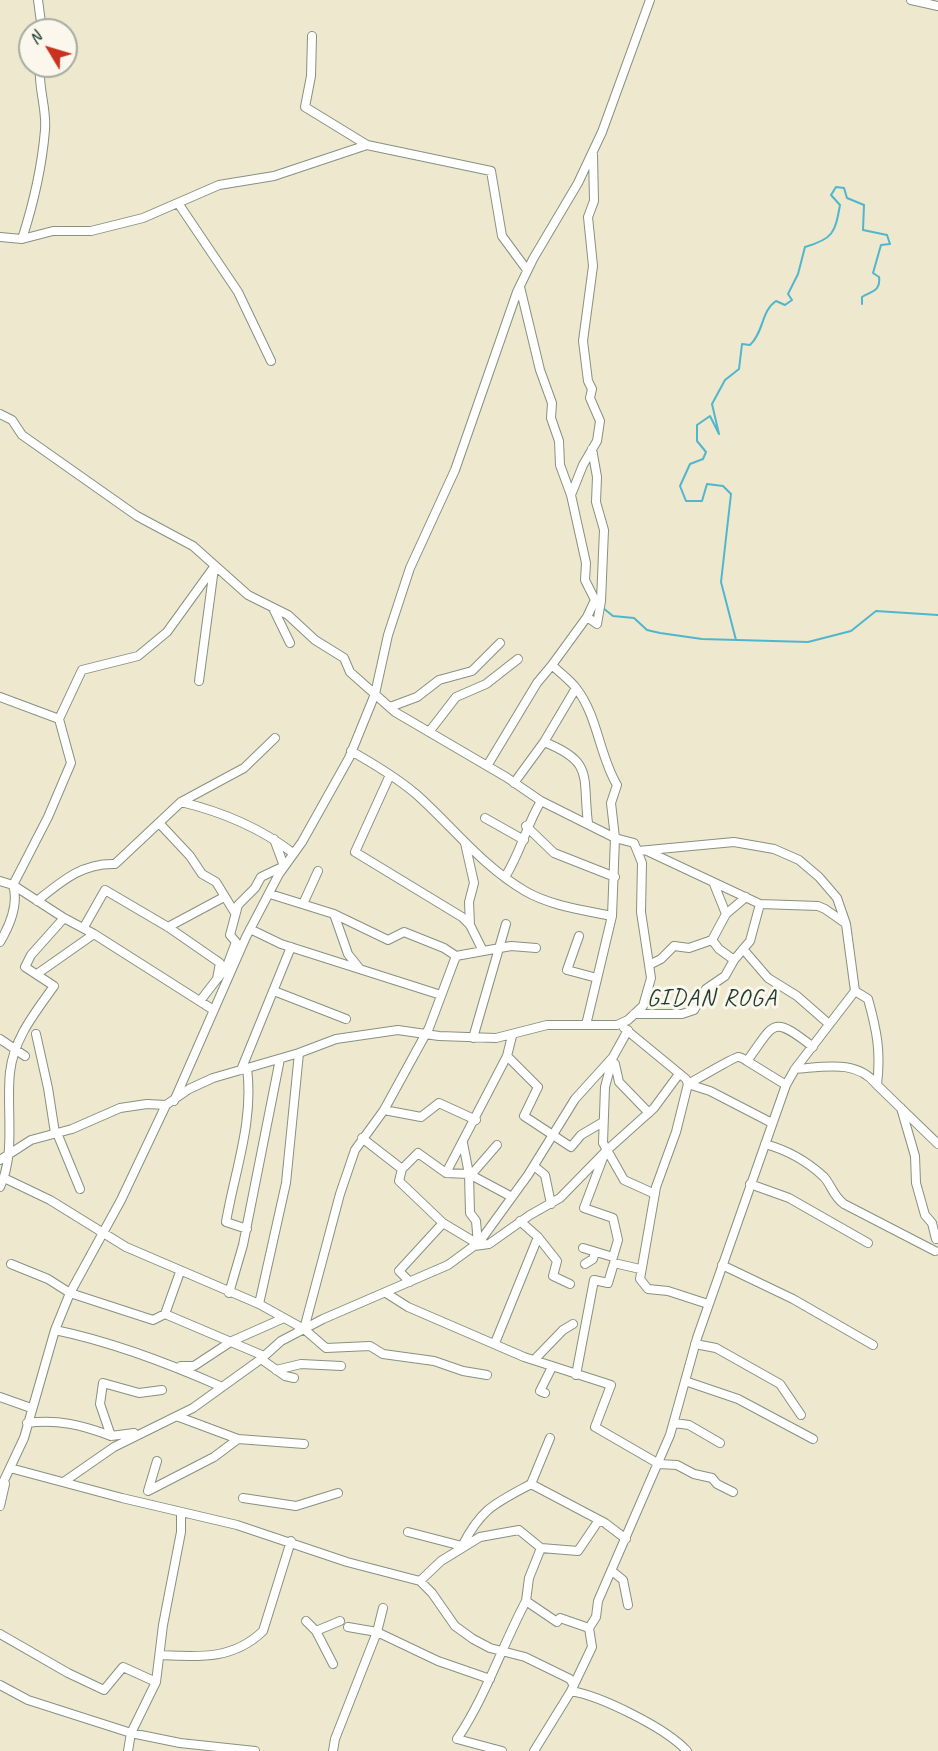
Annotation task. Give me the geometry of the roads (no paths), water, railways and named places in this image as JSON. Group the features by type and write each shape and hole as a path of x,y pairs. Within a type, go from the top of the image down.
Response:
{"street":[{"path":"38,0 42,18"},
{"path":"0,1506 2,1486 27,1423 55,1330 70,1293 121,1200 170,1103 250,929 284,866 339,779 351,752 375,694 388,635 410,568 455,470 520,287 527,270 578,183 593,151 650,0"},
{"path":"911,0 938,6"},
{"path":"312,36 311,76 305,107 367,145 491,171 502,236 527,270"},
{"path":"22,239 46,128 39,78"},
{"path":"0,237 22,239 53,231 91,231 143,218 219,185 274,176 367,145"},
{"path":"571,495 597,441 600,421 590,398 592,389 588,381 583,341 593,266 588,217 594,201 593,151"},
{"path":"178,203 238,292 271,361"},
{"path":"487,766 537,683 587,617 595,600 585,580 586,563 571,495 560,465 560,441 551,418 552,403 540,370 520,287"},
{"path":"0,414 12,420 18,432 137,516 193,546 248,595 288,615 315,640 344,658 350,672 390,707 541,801 615,838 634,843 642,850 714,884 719,883 760,904 818,906 846,924"},
{"path":"587,617 597,624 601,601 604,547 604,530 596,502 597,477 592,449"},
{"path":"199,681 214,567"},
{"path":"0,942 15,906 13,885 48,817 71,763 59,719 82,670 138,656 167,632 214,567"},
{"path":"273,608 290,643"},
{"path":"390,707 417,697 439,680 472,671 500,644"},
{"path":"429,732 456,697 486,684 518,659"},
{"path":"552,665 576,688 591,714 607,769 617,785 611,802 615,838 612,916 586,1025"},
{"path":"514,783 544,742 576,688"},
{"path":"0,697 59,719"},
{"path":"37,901 71,875 96,864 115,864 181,802 244,768 275,738"},
{"path":"544,742 566,750 578,762 586,777 585,799 588,824"},
{"path":"351,752 390,775 414,793 477,856 505,877 539,897 612,916"},
{"path":"390,775 355,852 404,880 470,926"},
{"path":"505,877 518,857 526,826 541,801"},
{"path":"181,802 229,815 274,839 293,854"},
{"path":"484,818 524,840"},
{"path":"160,824 190,856 202,874 216,882 235,913"},
{"path":"526,826 554,853 615,878"},
{"path":"274,839 284,866"},
{"path":"465,842 474,883 468,902 470,926 482,950"},
{"path":"534,1751 572,1688 592,1647 589,1628 596,1617 598,1601 659,1464 674,1423 694,1344 786,1085 795,1069 855,991 846,924 837,898 819,877 799,860 774,849 734,842 642,850"},
{"path":"617,1025 643,1006 647,996 651,964 642,927 640,895 642,850"},
{"path":"200,1001 227,966 236,942 230,935 235,913 261,877 284,866"},
{"path":"303,904 318,871"},
{"path":"0,881 13,885 64,918 84,927 212,1009"},
{"path":"714,884 726,914"},
{"path":"84,927 105,890 215,958 220,963 217,979"},
{"path":"270,894 334,914 388,940 404,932 444,948 456,956 500,948 537,948"},
{"path":"168,927 224,897"},
{"path":"712,940 716,928 726,914 746,897"},
{"path":"634,1014 691,1012 706,989 725,976 734,960 751,939 760,904"},
{"path":"334,914 348,954 361,970"},
{"path":"0,1187 4,1178 10,1070 19,1037 54,986 25,967 31,955 64,918"},
{"path":"473,1038 506,924"},
{"path":"250,929 291,947 441,995"},
{"path":"37,974 94,934"},
{"path":"579,936 567,970 597,978"},
{"path":"651,964 661,959 674,946 690,948 712,940"},
{"path":"712,940 719,949 734,960"},
{"path":"247,1229 226,1222 239,1165 250,1095 244,1069 291,947"},
{"path":"743,949 768,978 797,996 829,1024"},
{"path":"304,1329 340,1194 355,1150 384,1110 424,1035 456,956"},
{"path":"274,991 346,1019"},
{"path":"855,991 868,999 873,1018 880,1056 877,1085"},
{"path":"4,1158 31,1140 72,1129 120,1108 170,1103 189,1089 336,1039 398,1030 424,1035 473,1038 512,1035 547,1025 617,1025 628,1030 688,1084 710,1091 772,1123"},
{"path":"747,1060 766,1031 775,1026 789,1028 813,1047"},
{"path":"65,1481 114,1446 179,1417 263,1358 281,1341 448,1265 478,1244 534,1166 575,1099 613,1057 628,1030"},
{"path":"36,1034 56,1133 80,1189"},
{"path":"446,1173 476,1120 507,1056 512,1035"},
{"path":"0,1039 25,1056"},
{"path":"259,1304 286,1183 299,1053"},
{"path":"507,1056 538,1087 524,1116 551,1136 571,1147 593,1126 603,1122"},
{"path":"613,1057 604,1101 603,1122 606,1151 624,1180 655,1194"},
{"path":"613,1057 619,1082 649,1113"},
{"path":"708,1304 668,1291 648,1289 640,1279 655,1194 676,1132 688,1084 736,1057 747,1060 786,1085"},
{"path":"229,1293 247,1229 280,1059"},
{"path":"795,1069 846,1066 869,1074 877,1085 938,1144"},
{"path":"512,1197 470,1175 446,1173 418,1153 402,1169 399,1181 443,1223 478,1244 489,1244 520,1221 560,1198 606,1151 649,1113 679,1074"},
{"path":"593,1126 604,1101"},
{"path":"384,1110 421,1117 439,1103 476,1120"},
{"path":"765,1144 785,1150 801,1160 825,1179 834,1197 844,1204 937,1253 937,1234 925,1215 916,1183 915,1156 901,1106"},
{"path":"362,1138 402,1169"},
{"path":"463,1143 470,1175 470,1214 476,1221 478,1244"},
{"path":"470,1175 497,1145"},
{"path":"576,1375 594,1280 609,1283 618,1240 613,1218 584,1208 606,1151"},
{"path":"534,1166 545,1175 551,1204"},
{"path":"4,1178 50,1200 101,1233 180,1272 259,1304 304,1329 326,1348 370,1346 383,1354 434,1360 463,1371 488,1375"},
{"path":"750,1184 789,1198 868,1243"},
{"path":"520,1221 538,1237 557,1261 553,1276 570,1284"},
{"path":"410,1282 399,1271 443,1223"},
{"path":"495,1342 538,1237"},
{"path":"583,1248 640,1269"},
{"path":"585,1264 593,1259 595,1252"},
{"path":"11,1264 48,1279 70,1293 153,1320 165,1314 180,1272"},
{"path":"722,1265 793,1299 873,1345"},
{"path":"386,1293 408,1307 534,1360 611,1385 596,1428 659,1464 677,1465 694,1474 712,1478 717,1484 733,1492"},
{"path":"165,1314 232,1341 263,1358 276,1370 294,1378"},
{"path":"177,1367 194,1366 232,1341 284,1318"},
{"path":"534,1360 563,1330 573,1324"},
{"path":"55,1330 99,1339 177,1367 222,1387"},
{"path":"694,1344 716,1348 780,1384 801,1415"},
{"path":"276,1370 301,1364 341,1366"},
{"path":"545,1393 540,1391 552,1367"},
{"path":"685,1381 738,1399 813,1438"},
{"path":"111,1436 100,1404 103,1383 139,1393 162,1390"},
{"path":"0,1397 31,1408"},
{"path":"179,1417 238,1439 304,1444"},
{"path":"27,1423 51,1420 81,1425 111,1436 141,1432"},
{"path":"674,1423 689,1425 720,1443"},
{"path":"462,1546 474,1523 487,1508 531,1484 549,1438"},
{"path":"157,1461 148,1491 214,1457 238,1439"},
{"path":"10,1468 291,1541 347,1562 420,1581 432,1593 455,1626 490,1648 525,1657 570,1679 572,1688"},
{"path":"531,1484 599,1520 626,1539"},
{"path":"243,1498 296,1506 338,1493"},
{"path":"128,1751 131,1733 156,1682 163,1625 181,1532 182,1512"},
{"path":"420,1581 441,1561 480,1537 519,1530 541,1548 578,1551 599,1520"},
{"path":"408,1532 462,1546"},
{"path":"160,1655 217,1656 240,1649 253,1641 263,1631 291,1541"},
{"path":"502,1751 457,1738 481,1700 501,1651 526,1601 529,1578 541,1548"},
{"path":"612,1571 623,1580 628,1605"},
{"path":"526,1601 557,1622 560,1618 589,1628"},
{"path":"333,1751 335,1738 377,1632 383,1608"},
{"path":"316,1631 340,1621"},
{"path":"306,1622 316,1631 333,1664"},
{"path":"348,1627 377,1632 438,1661 490,1679"},
{"path":"0,1634 68,1673 104,1690 123,1668 156,1682"},
{"path":"0,1685 28,1700 131,1733 180,1743 249,1751"},
{"path":"572,1688 649,1724 687,1751"}],"waterway":[{"path":"736,640 721,582 731,494 723,486 707,484 702,501 686,501 680,486 690,464 703,459 706,452 697,441 697,425 710,416 719,434 712,404 725,380 739,369 742,344 750,345 755,340 771,305 776,301 785,305 792,300 788,294 798,274 805,247 822,241 831,234 840,205 831,195 836,187 844,188 847,198 864,205 863,230 887,235 890,244 881,245 873,273 879,277 879,285 862,297 862,304"},
{"path":"603,608 613,616 634,618 647,630 660,633 702,639 808,642 851,631 876,611 938,615"}],"district":[{"name":"GIDAN ROGA","path":"712,999"}]}
